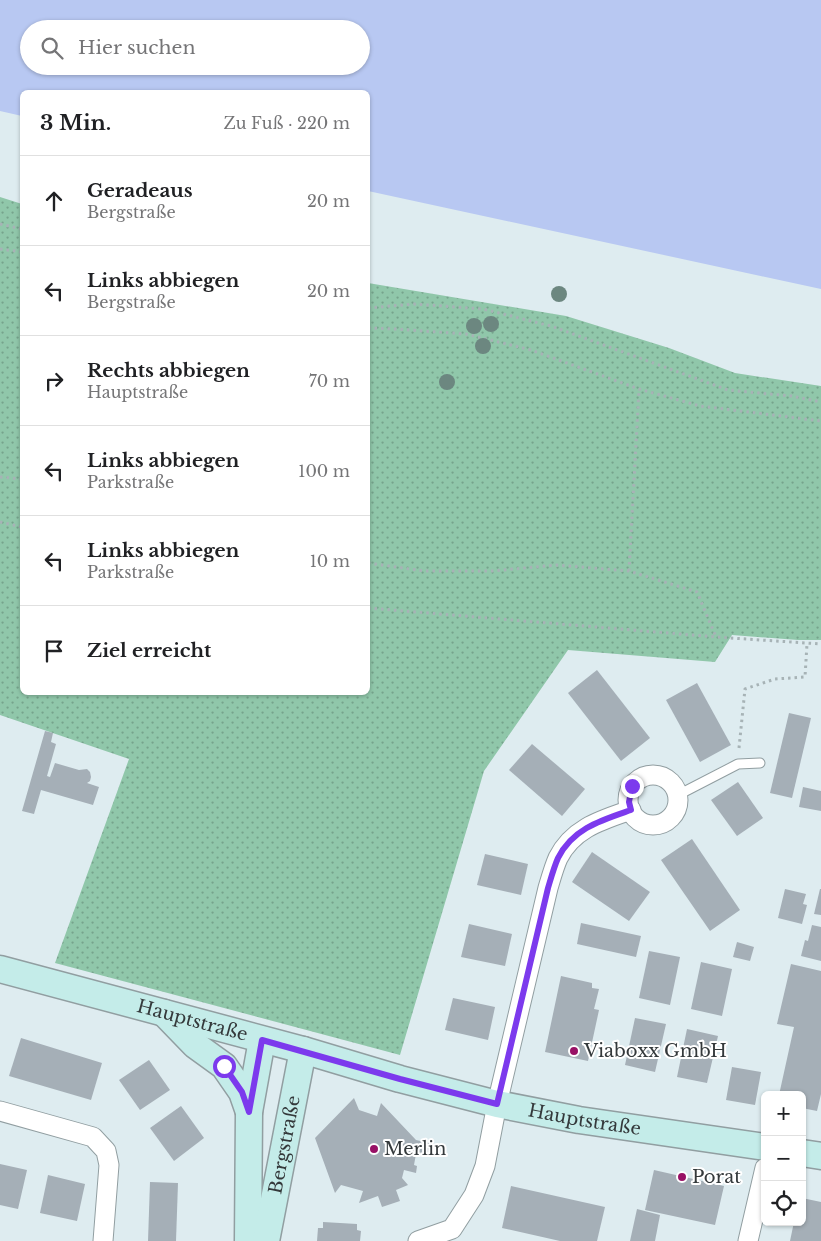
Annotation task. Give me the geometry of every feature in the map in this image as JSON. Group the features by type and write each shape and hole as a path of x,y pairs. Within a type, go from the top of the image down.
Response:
{"main road":[{"name":"Hauptstraße","path":"0,969 497,1104 579,1120 761,1146"},
{"name":"Bergstraße","path":"164,1013 195,1045 224,1066 242,1092 249,1112"},
{"name":"Bergstraße","path":"248,1241 249,1112 262,1040"},
{"name":"Bergstraße","path":"266,1241 303,1050"},
{"path":"806,1154 821,1156"}],"street":[{"path":"646,776 662,776 670,780 678,795 676,810 671,817 657,824 642,822 631,810 629,802 632,786 646,776"},
{"path":"418,1241 458,1235 485,1166 497,1104 548,888 558,857 575,836 595,822 631,810"},
{"path":"0,1111 93,1137 106,1151 109,1165 103,1241"},
{"path":"748,1241 762,1181"}],"lane":[{"path":"678,795 738,764 760,763"}],"path":[{"path":"0,224 20,229"},
{"path":"0,249 20,252"},
{"path":"370,308 414,304 483,309 551,326 728,390 792,396 821,402"},
{"path":"370,328 466,334 531,350 639,390 700,406 821,421"},
{"path":"630,571 639,390"},
{"path":"0,477 20,479"},
{"path":"0,522 20,527"},
{"path":"370,563 424,571 493,571 556,565 630,571 697,592 716,637"},
{"path":"370,608 821,644"},
{"path":"738,764 745,689 775,679 805,677 807,644"}],"green space":[{"path":"0,197 20,203 20,695 370,695 370,283 566,316 669,348 735,373 821,386 821,640 732,635 715,662 568,650 484,771 400,1055 55,963 129,759 0,715"}],"water":[{"path":"0,0 821,0 821,289 370,191 370,90 20,90 20,116 0,111"}],"building":[{"path":"597,670 650,738 621,761 568,693"},
{"path":"697,683 731,745 700,762 666,700"},
{"path":"789,713 811,718 792,798 770,793"},
{"path":"45,731 53,733 51,742 56,744 47,776 50,777 55,763 79,770 87,769 91,777 87,783 99,787 93,805 41,790 34,814 22,811"},
{"path":"532,744 585,789 562,816 509,770"},
{"path":"738,782 763,818 737,836 711,800"},
{"path":"803,787 821,791 821,811 799,807"},
{"path":"692,839 740,910 710,931 661,860"},
{"path":"592,852 650,892 629,921 572,882"},
{"path":"485,854 528,864 521,895 477,885"},
{"path":"785,889 806,894 803,904 807,905 802,924 778,918"},
{"path":"821,889 821,915 814,914"},
{"path":"581,923 641,936 636,957 577,944"},
{"path":"469,924 512,934 505,966 461,957"},
{"path":"812,925 821,927 821,961 801,956 805,940 808,941"},
{"path":"737,942 754,947 750,961 733,957"},
{"path":"649,951 680,957 670,1005 639,998"},
{"path":"701,962 732,969 722,1016 691,1009"},
{"path":"791,964 821,971 821,1094 817,1111 806,1109 806,1091 780,1091 794,1027 777,1024"},
{"path":"561,976 592,983 592,988 599,989 594,1009 599,1010 588,1061 545,1052"},
{"path":"453,998 495,1007 488,1040 445,1030"},
{"path":"635,1018 666,1024 655,1072 625,1065"},
{"path":"687,1029 718,1036 707,1083 677,1077"},
{"path":"21,1038 102,1063 91,1100 9,1076"},
{"path":"149,1060 170,1090 140,1110 119,1080"},
{"path":"732,1067 761,1072 755,1105 726,1100"},
{"name":"Merlin","path":"354,1098 359,1110 377,1116 381,1103 416,1140 430,1143 427,1157 416,1154 414,1165 417,1166 416,1173 404,1170 402,1178 408,1185 396,1190 400,1201 382,1207 378,1196 359,1203 363,1191 341,1185 335,1193 315,1138"},
{"path":"181,1106 204,1138 174,1161 150,1128"},
{"path":"0,1164 27,1170 18,1209 0,1205"},
{"path":"654,1170 724,1186 715,1225 645,1210"},
{"path":"48,1175 85,1184 77,1221 40,1213"},
{"path":"150,1182 178,1183 176,1241 148,1241"},
{"path":"511,1186 605,1207 597,1241 560,1241 502,1228"},
{"path":"806,1199 821,1202 821,1241 790,1241 793,1226 806,1226"},
{"path":"637,1209 660,1215 655,1241 630,1241"},
{"path":"323,1222 357,1224 357,1230 361,1231 360,1241 317,1241 318,1228 323,1228"}],"place":[{"name":"Viaboxx GmbH","path":"574,1051"},
{"name":"Merlin","path":"374,1149"},
{"name":"Porat","path":"682,1177"}],"route":[{"path":"224,1066 242,1092 249,1112 262,1040 497,1104 548,888 558,857 575,836 595,822 631,810 629,802 632,786"}]}
